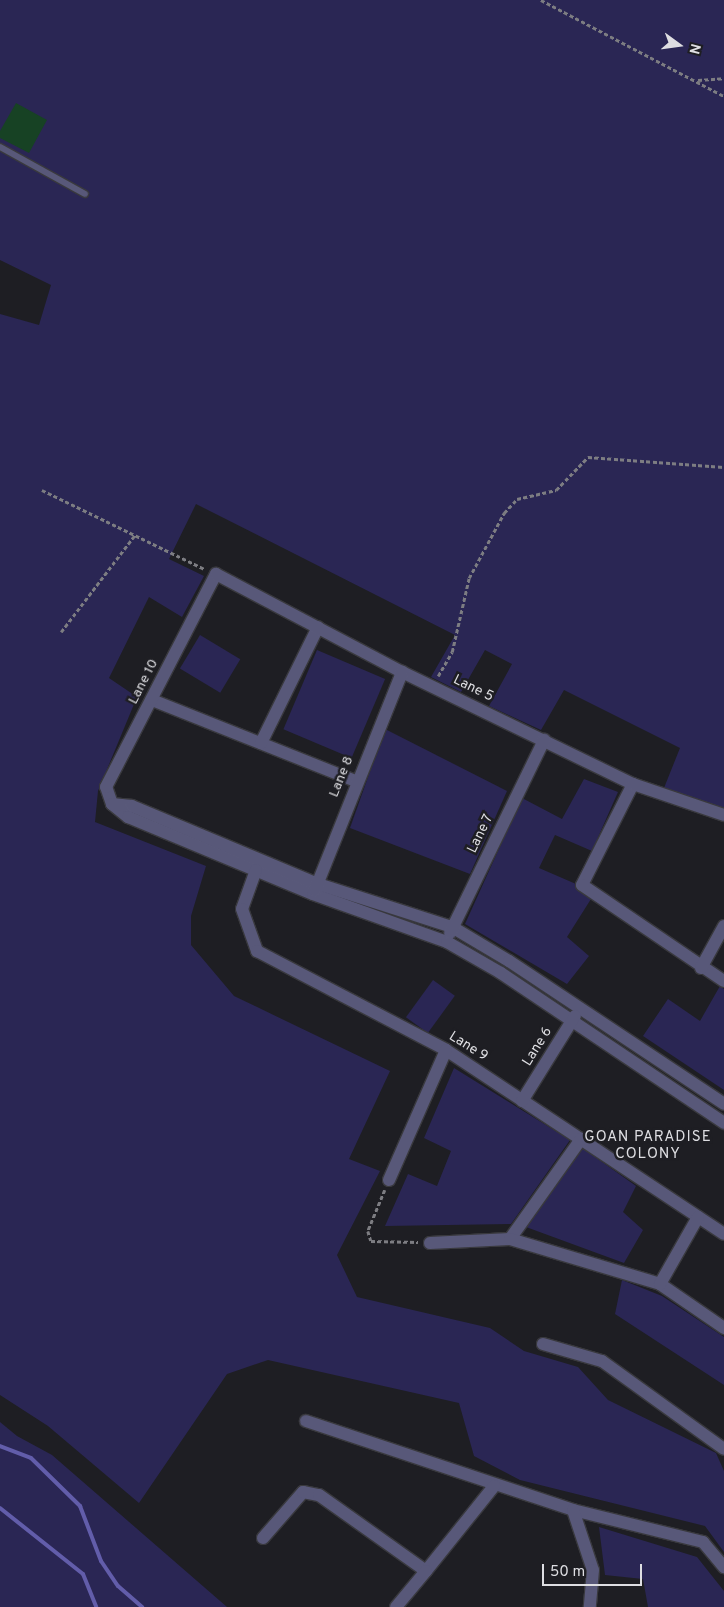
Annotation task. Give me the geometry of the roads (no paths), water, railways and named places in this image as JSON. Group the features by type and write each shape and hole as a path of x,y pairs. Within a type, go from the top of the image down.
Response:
{"street":[{"name":"Lane 5","path":"216,574 402,672 633,784 724,815"},
{"name":"Lane 10","path":"112,804 106,787 216,574"},
{"path":"261,743 318,627"},
{"name":"Lane 8","path":"315,889 356,782 402,672"},
{"path":"152,700 356,782"},
{"name":"Lane 7","path":"447,942 452,927 544,740"},
{"path":"633,784 582,885 701,968 724,981"},
{"path":"112,804 128,817 256,870 315,889 452,927 509,961 579,1010 724,1104"},
{"path":"112,804 132,806 315,889 447,942 501,973 571,1023 724,1123"},
{"name":"Lane 9","path":"256,870 242,910 256,951 446,1050 724,1234"},
{"path":"701,968 724,926"},
{"name":"Lane 6","path":"522,1101 579,1010"},
{"path":"389,1180 446,1050"},
{"path":"510,1239 581,1139"},
{"path":"660,1284 698,1217"},
{"path":"430,1242 510,1239 660,1284 724,1328"},
{"path":"543,1344 602,1361 724,1449"},
{"path":"306,1421 494,1486 573,1510 703,1542 724,1567"},
{"path":"396,1607 494,1486"},
{"path":"263,1538 303,1492 319,1495 426,1571"},
{"path":"573,1510 593,1570 590,1607"}],"lane":[{"path":"0,147 85,194"}],"waterway":[{"path":"0,1446 31,1458 80,1506 101,1561 118,1586 142,1607"},
{"path":"0,1508 83,1574 96,1607"}],"district":[{"name":"GOAN PARADISE COLONY","path":"648,1146"}]}
